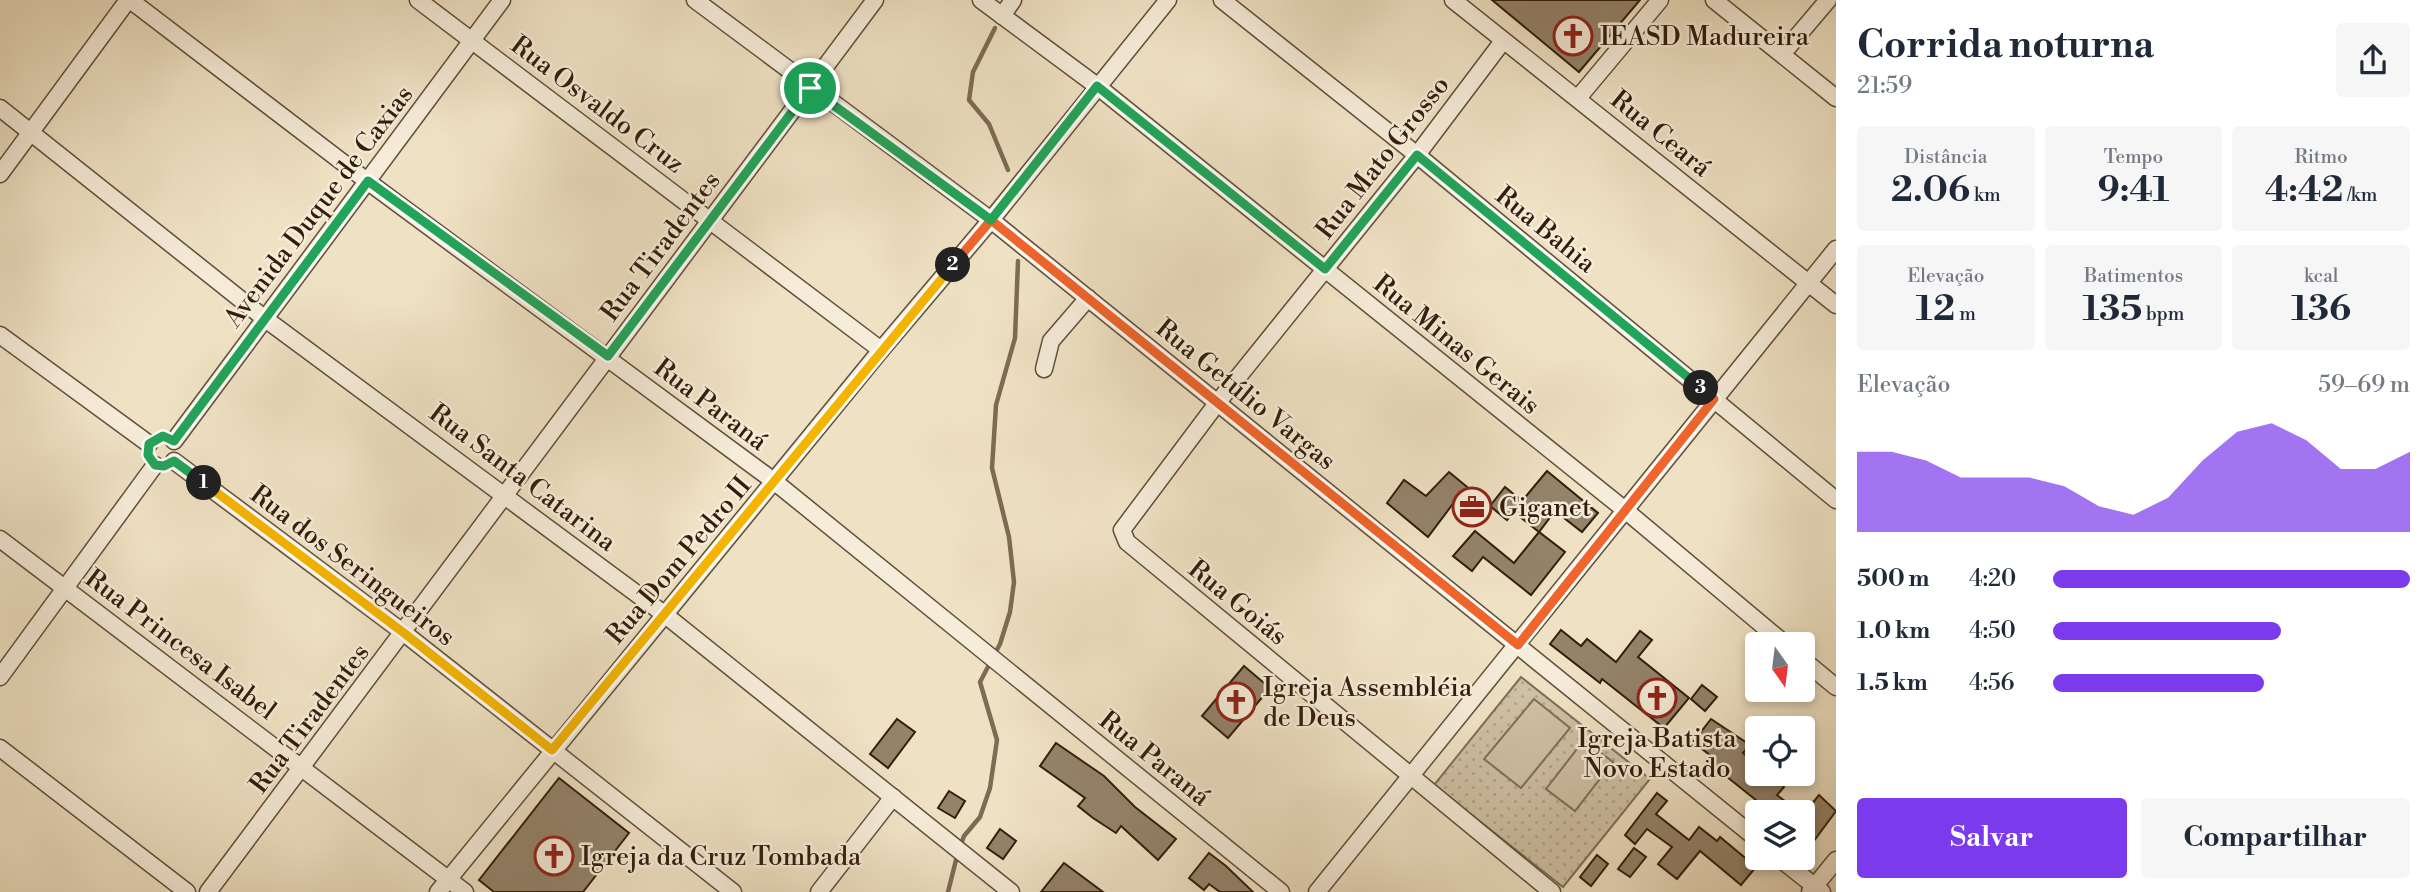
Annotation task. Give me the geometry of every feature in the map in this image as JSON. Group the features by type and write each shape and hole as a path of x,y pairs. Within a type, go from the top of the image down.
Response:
{"street":[{"path":"0,174 129,0"},
{"name":"Rua Paraná","path":"129,0 368,181 775,482 1281,892"},
{"name":"Rua Osvaldo Cruz","path":"418,0 881,350"},
{"name":"Avenida Duque de Caxias","path":"174,441 502,0"},
{"name":"Rua Getúlio Vargas","path":"695,0 991,220 1745,829"},
{"name":"Rua Tiradentes","path":"208,892 508,495 608,356 875,0"},
{"name":"Rua Minas Gerais","path":"981,0 1097,86 1625,510 1771,632"},
{"path":"1002,16 1013,0"},
{"name":"Rua Dom Pedro II","path":"438,892 881,350 991,220 1168,0"},
{"name":"Rua Bahia","path":"1222,0 1417,155 1836,500"},
{"name":"Rua Ceará","path":"1453,0 1836,305"},
{"path":"1578,98 1660,0"},
{"path":"1714,0 1836,98"},
{"path":"1783,53 1828,0"},
{"name":"Rua Mato Grosso","path":"1122,535 1124,524 1218,402 1417,155 1503,41"},
{"name":"Rua Santa Catarina","path":"0,108 264,318 508,495 664,614 1011,892"},
{"path":"1317,892 1836,249"},
{"path":"1044,369 1051,341 1088,298"},
{"path":"0,335 149,444"},
{"path":"163,436 174,441 178,451 174,461 164,466 155,465 148,455 149,444 163,436"},
{"name":"Rua dos Seringueiros","path":"174,461 404,633 733,892"},
{"path":"0,677 155,465"},
{"name":"Rua Goiás","path":"1122,535 1127,542 1552,892"},
{"name":"Rua Princesa Isabel","path":"0,539 67,587 465,892"},
{"path":"1815,670 1836,687"},
{"path":"0,748 187,892"},
{"path":"819,892 894,797"},
{"path":"1793,870 1816,890 1836,860"}],"shaded area":[{"path":"1521,677 1650,779 1563,887 1434,785"},
{"path":"1534,699 1570,728 1521,788 1484,759"},
{"path":"1584,740 1613,762 1575,811 1546,789"}],"building":[{"name":"IEASD Madureira","path":"1492,0 1640,0 1579,72"},
{"path":"1547,471 1598,513 1582,532 1555,511 1539,532 1514,512 1507,520 1490,506 1505,487 1522,501"},
{"path":"1449,472 1490,506 1475,524 1452,505 1428,537 1387,503 1404,480 1426,496"},
{"path":"1475,531 1514,563 1539,532 1565,552 1531,595 1483,557 1472,571 1453,556"},
{"path":"1561,630 1581,646 1587,639 1616,662 1640,631 1652,640 1638,657 1689,698 1664,728 1602,679 1600,683 1550,644"},
{"name":"Igreja Assembléia de Deus","path":"1244,666 1270,688 1228,738 1202,716"},
{"path":"1702,685 1717,697 1705,711 1691,699"},
{"path":"897,719 915,732 888,768 870,754"},
{"path":"1711,719 1745,742 1745,786 1783,786 1777,795 1783,800 1756,800 1707,761 1711,756 1693,742"},
{"path":"1056,743 1104,776 1135,807 1176,839 1158,860 1121,826 1116,833 1093,818 1078,806 1085,798 1040,766"},
{"name":"Igreja da Cruz Tombada","path":"559,778 629,833 583,892 494,892 479,880"},
{"path":"949,791 965,801 955,818 938,808"},
{"path":"1657,793 1667,801 1656,814 1689,840 1699,827 1717,841 1720,837 1745,858 1745,870 1754,870 1741,885 1700,851 1677,879 1658,864 1672,847 1647,829 1635,844 1625,835"},
{"path":"1819,795 1836,811 1815,839 1815,800"},
{"path":"1000,829 1016,841 1003,859 987,848"},
{"path":"1634,848 1646,857 1630,877 1618,869"},
{"path":"1209,853 1253,892 1220,892 1209,884 1204,890 1189,878"},
{"path":"1597,855 1608,864 1591,886 1580,877"},
{"path":"1064,863 1103,892 1041,892"}],"waterway":[{"path":"995,28 973,72 969,100 989,124 1008,170"},
{"path":"960,847 964,836 980,817 990,788 997,740 980,682 1000,644 1010,612 1014,582 1009,537 992,468 996,405 1015,338 1018,261"},
{"path":"948,892 957,856"}],"place":[{"name":"IEASD Madureira","path":"1573,36"},
{"name":"Giganet","path":"1472,507"},
{"name":"Igreja Batista Novo Estado","path":"1657,698"},
{"name":"Igreja Assembléia de Deus","path":"1236,702"},
{"name":"Igreja da Cruz Tombada","path":"554,856"}],"route":[{"path":"810,88 608,356 368,181 174,441 163,436 149,444 150,460 159,466 170,465 174,461 404,633 552,750 991,220 1518,645 1714,399 1417,155 1325,269 1097,86 991,220 810,88"}]}
